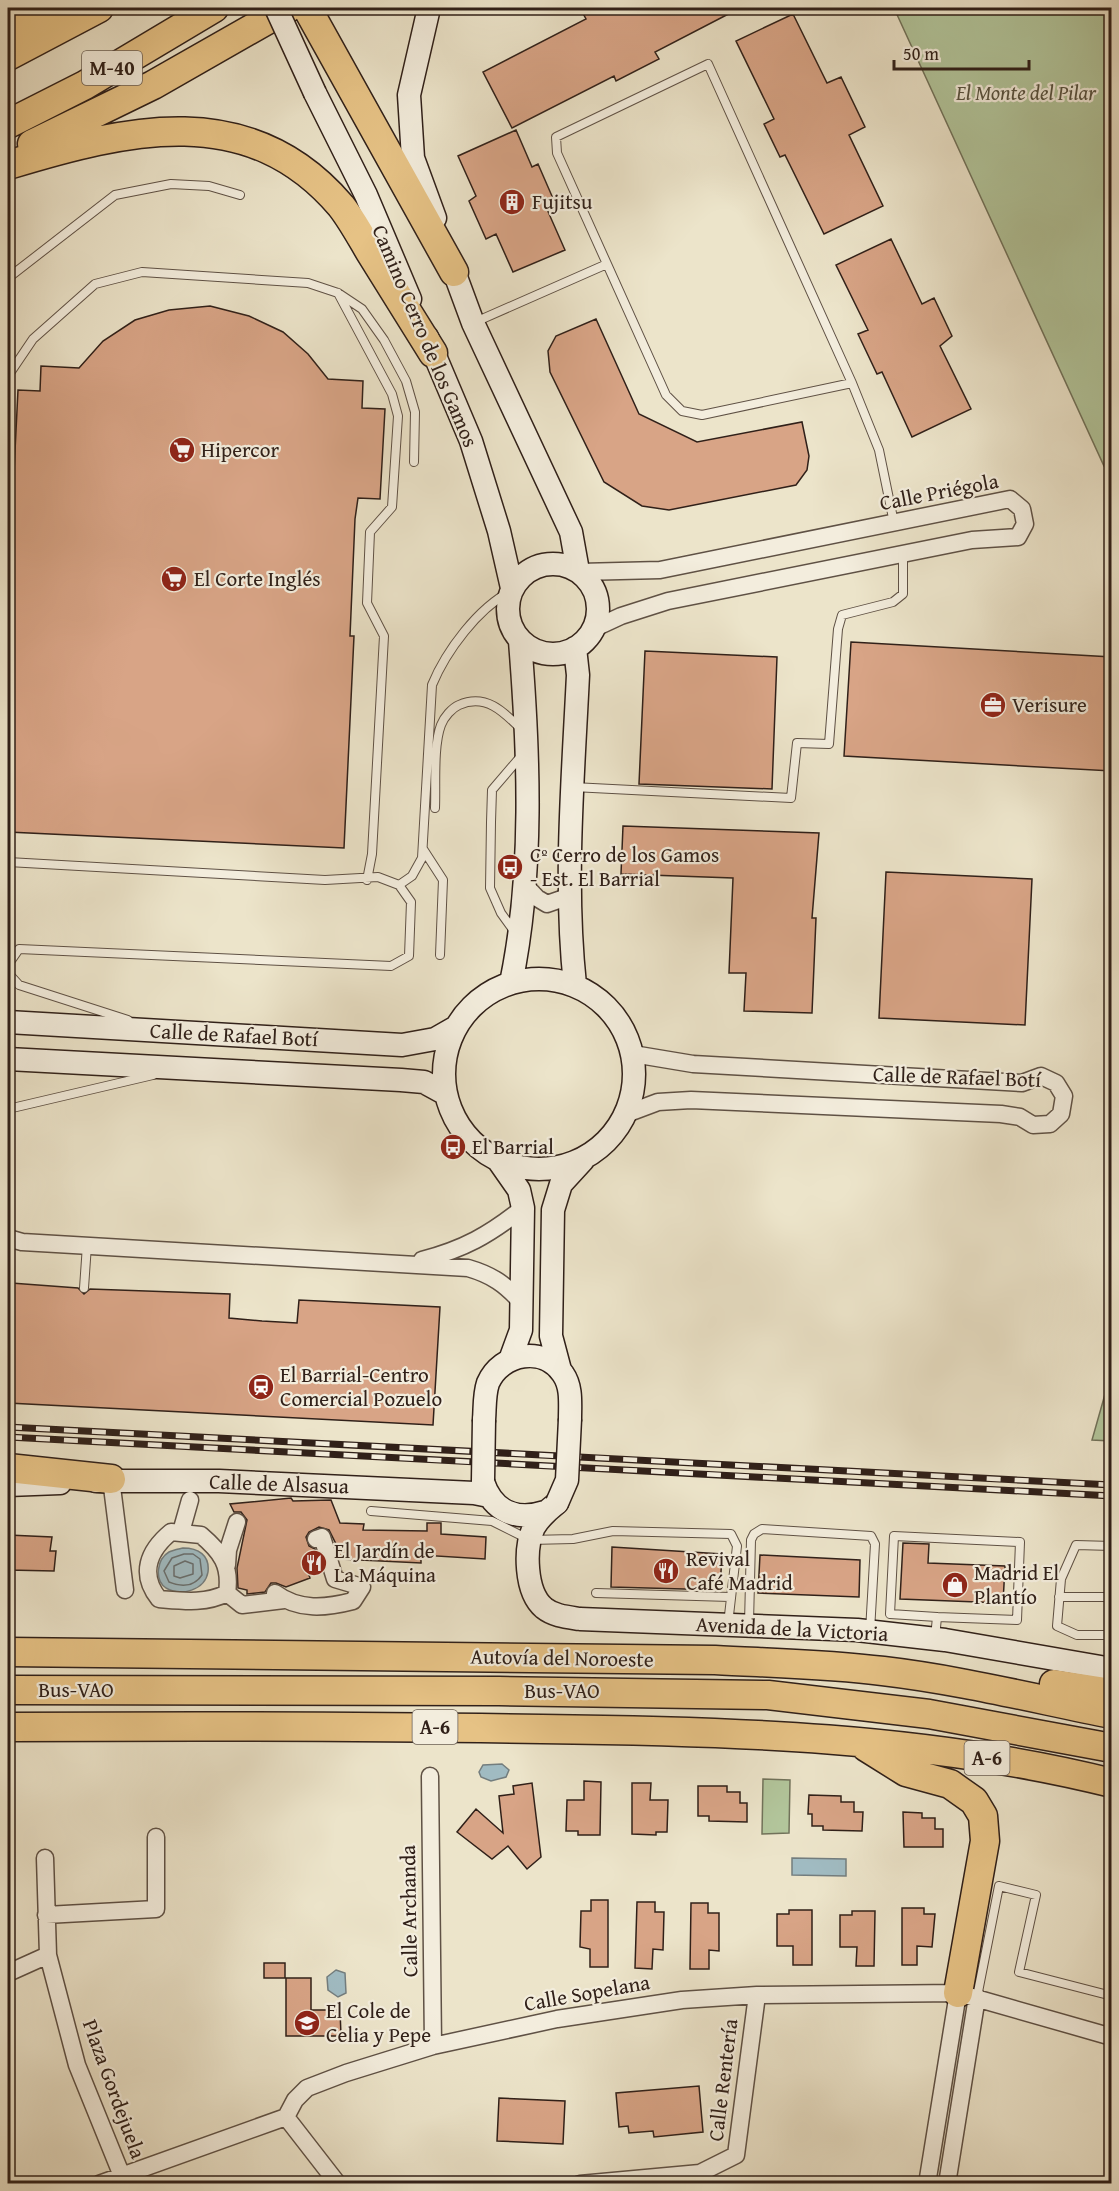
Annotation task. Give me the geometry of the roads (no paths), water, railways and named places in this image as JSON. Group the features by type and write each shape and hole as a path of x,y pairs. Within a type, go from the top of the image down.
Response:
{"highway":[{"path":"8,15 19,8"},
{"path":"8,30 46,8"},
{"name":"M-40","path":"8,56 99,8"},
{"name":"M-40","path":"8,124 85,85 214,8"},
{"path":"8,154 153,85 288,8"},
{"path":"307,8 454,272"},
{"path":"8,165 68,148 178,131 218,133 277,153 322,186 342,208 433,353"},
{"path":"8,1468 111,1479"},
{"name":"Autovía del Noroeste","path":"10,1651 715,1660 883,1671 975,1685 1112,1714"},
{"path":"975,1685 1020,1678 1112,1693"},
{"name":"Bus-VAO","path":"8,1690 511,1691 768,1695 929,1714 1112,1748"},
{"name":"A-6","path":"8,1726 372,1726 739,1734 937,1750 985,1757 1112,1783"},
{"path":"862,1744 906,1772 950,1784 980,1808 986,1828 968,1995"}],"street":[{"name":"Camino Cerro de los Gamos","path":"276,8 366,195 471,441 499,531 511,589"},
{"path":"429,8 409,95 413,158 473,323 571,532 579,572"},
{"name":"Calle Priégola","path":"579,572 660,570 1010,499 1022,509 1025,524 1018,537 972,540 668,601 621,616 593,630"},
{"path":"549,563 564,564 579,572 596,593 598,605 593,630 575,648 561,653 546,654 532,649 520,640 508,618 507,604 511,589 521,576 534,567 549,563"},
{"path":"511,983 520,939 527,825 526,741 520,640"},
{"path":"575,648 578,675 570,896 570,941 575,986"},
{"path":"523,883 537,898 547,904 570,896"},
{"path":"510,1360 521,1330 524,1208 519,1190 498,1160 470,1140 458,1124 446,1094 445,1058 456,1027 470,1008 489,993 511,983 543,979 575,986 602,1001 622,1025 633,1054 635,1085 626,1114 610,1139 570,1172 556,1197 551,1336 560,1370 569,1387 567,1480 551,1508 535,1526 530,1540"},
{"name":"Calle de Rafael Botí","path":"8,1022 357,1043 419,1044 435,1039 456,1027"},
{"path":"201,1068 231,1062 355,1068 362,1065 364,1058 363,1050 357,1043"},
{"name":"Calle de Rafael Botí","path":"626,1114 658,1102 691,1100 1001,1114 1020,1117 1033,1125 1050,1124 1061,1114 1064,1096 1056,1083 1041,1076 1022,1083 693,1064 633,1054"},
{"name":"Calle de Rafael Botí","path":"8,1059 401,1080 424,1082 446,1094"},
{"path":"498,1160 535,1169 562,1167 587,1157"},
{"path":"406,1264 472,1244 493,1232 524,1208"},
{"path":"8,1238 22,1242 468,1268 489,1275 506,1285 522,1303"},
{"path":"530,1540 508,1513 496,1505 486,1488 484,1420 487,1386 493,1373 510,1360 529,1355 542,1358 560,1370"},
{"path":"111,1479 125,1590"},
{"name":"Calle de Alsasua","path":"8,1485 111,1479 219,1481 446,1491 471,1487 486,1488"},
{"path":"181,1532 190,1500"},
{"path":"508,1513 531,1516 551,1508"},
{"path":"227,1593 228,1550 237,1522"},
{"path":"227,1565 201,1535 171,1532 160,1541 152,1553 148,1568 150,1588 159,1599 189,1602 216,1599 227,1593"},
{"path":"227,1593 242,1605 279,1596 303,1606 328,1608 353,1601 362,1587 335,1579 322,1538 316,1539"},
{"name":"Avenida de la Victoria","path":"530,1540 532,1590 545,1608 557,1615 580,1619 738,1624 870,1632 936,1628 1112,1669"},
{"name":"Calle Archanda","path":"430,1776 433,2046"},
{"path":"46,1915 156,1910 156,1837"},
{"name":"Plaza Gordejuela","path":"45,1858 48,1955 77,2066 122,2175"},
{"path":"8,1973 48,1955"},
{"name":"Calle Sopelana","path":"286,2117 295,2100 308,2088 345,2073 433,2046 568,2017 682,2000 757,1995 968,1995 1112,2037"},
{"name":"Calle Rentería","path":"580,2184 700,2173 736,2155 757,1995"},
{"path":"927,2184 968,1995"},
{"path":"947,2184 968,1995"},
{"path":"99,2184 286,2117 338,2184"}],"lane":[{"path":"852,383 702,415 682,411 666,395 557,153 556,137 708,64 852,383 879,450 894,523"},
{"path":"8,278 115,195 171,184 208,186 240,195"},
{"path":"473,323 607,264"},
{"path":"8,376 33,339 95,284 142,272 308,283 338,293 362,309 384,340 406,381 415,412 414,462"},
{"path":"338,293 392,394 398,416 392,507 370,532 367,603 384,636 372,854 368,880"},
{"path":"573,787 791,798 797,743 829,744 838,629 842,615 893,602 903,594 903,555"},
{"path":"399,885 412,876 422,858 432,685 442,660 494,600 511,589"},
{"path":"435,808 441,724 453,708 472,700 486,702 503,712 526,741 492,790 490,888 501,913 520,939"},
{"path":"422,848 443,880 440,955"},
{"path":"8,862 368,880 378,877 399,885 411,902 410,956 391,966 19,949 10,962 9,974 19,985 162,1031"},
{"path":"8,1109 201,1068"},
{"path":"84,1288 87,1245"},
{"path":"371,1511 492,1521 530,1540 573,1539 613,1531 731,1534 736,1546 730,1597 738,1624"},
{"path":"738,1624 752,1540 758,1531 773,1530 872,1536 875,1544 870,1632"},
{"path":"894,1536 1020,1542 1017,1620 936,1628 890,1614 894,1536"},
{"path":"1112,1546 1076,1545 1061,1578 1058,1626 1077,1635 1112,1635"},
{"path":"596,1593 730,1597"},
{"path":"1059,1597 1112,1597"},
{"path":"968,1995 999,1886 1036,1895 1019,1972 1112,1996"}],"water":[{"path":"183,1548 194,1549 202,1554 207,1561 208,1572 202,1583 192,1590 172,1591 162,1584 158,1570 165,1555"},
{"path":"502,1764 509,1770 506,1777 491,1781 481,1777 479,1772 483,1765"},
{"path":"792,1858 846,1859 846,1876 792,1875"},
{"path":"336,1970 345,1973 346,1993 338,1997 328,1990 327,1977"}],"railway":[{"path":"8,1427 1112,1485"},
{"path":"8,1437 1112,1496"}],"place":[{"name":"Fujitsu","path":"512,202"},
{"name":"Hipercor","path":"182,450"},
{"name":"El Corte Inglés","path":"174,579"},
{"name":"Verisure","path":"993,705"},
{"name":"Cº Cerro de los Gamos - Est. El Barrial","path":"510,867"},
{"name":"El Barrial","path":"453,1147"},
{"name":"El Barrial-Centro Comercial Pozuelo","path":"261,1387"},
{"name":"El Jardín de La Máquina","path":"314,1563"},
{"name":"Revival Café Madrid","path":"666,1571"},
{"name":"Madrid El Plantío","path":"955,1585"},
{"name":"El Cole de Celia y Pepe","path":"307,2023"}],"park label":[{"name":"El Monte del Pilar","path":"1026,93"}]}
